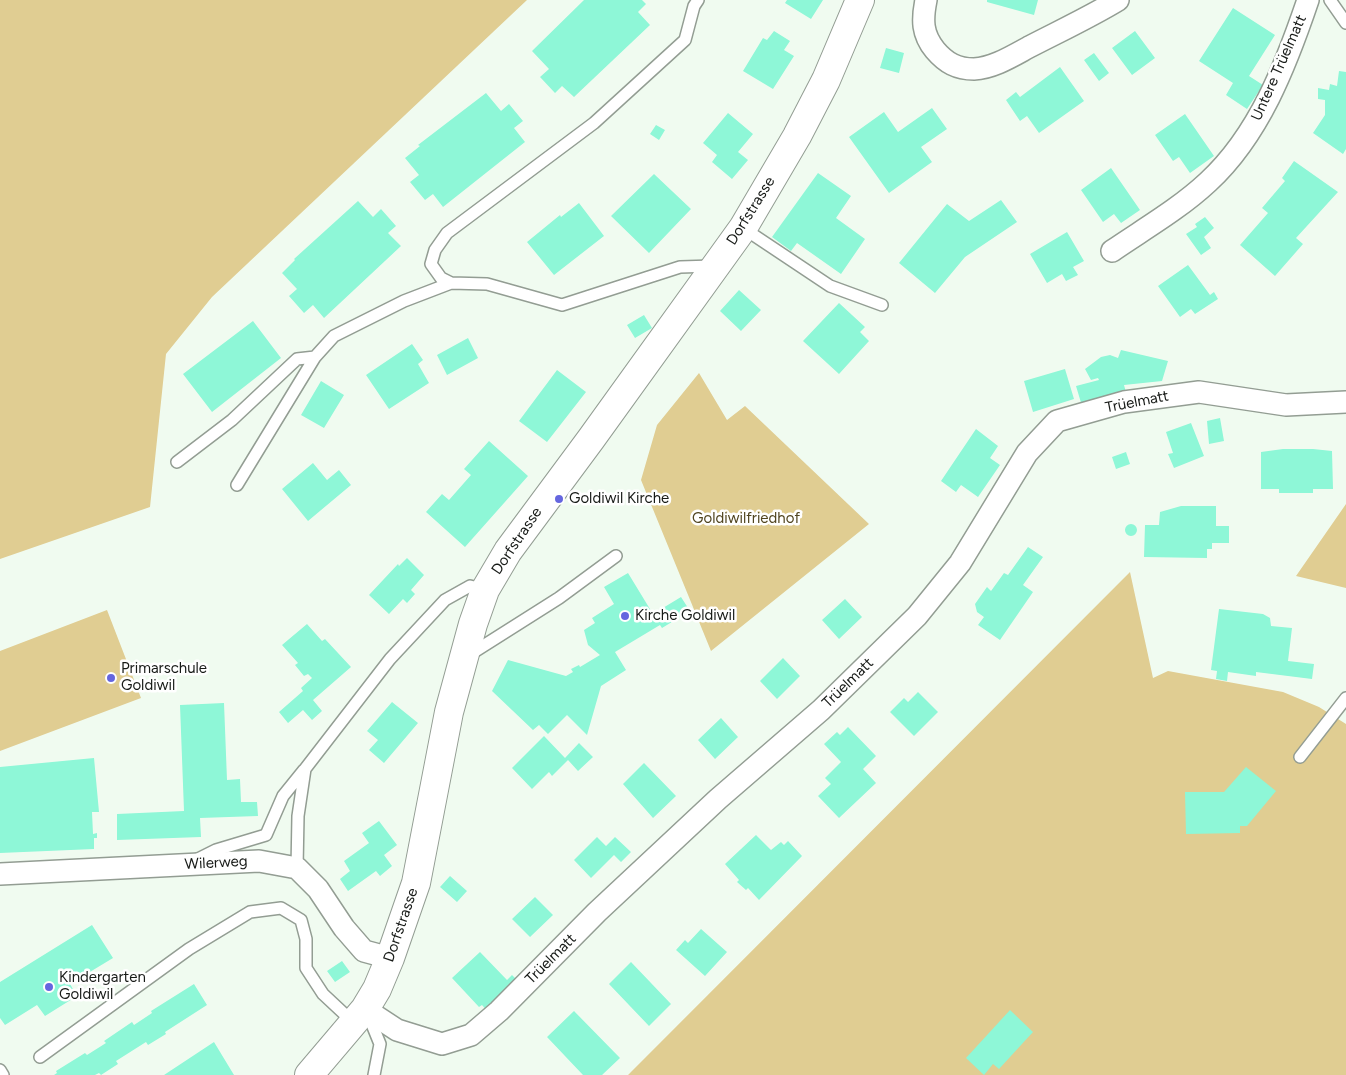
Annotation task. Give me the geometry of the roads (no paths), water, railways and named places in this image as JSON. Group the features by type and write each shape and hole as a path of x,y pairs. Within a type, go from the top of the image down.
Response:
{"street":[{"name":"Dorfstrasse","path":"309,1075 360,1016 377,989 390,958 416,883 449,712 486,590 508,551 743,228 797,136 826,80 860,0"},
{"path":"926,0 923,31 929,42 945,60 954,66 976,69 1004,59 1094,15 1118,0"},
{"name":"Untere Trüelmatt","path":"1112,252 1193,196 1233,155 1263,110 1285,61 1308,0"},
{"name":"Trüelmatt","path":"360,1016 442,1044 471,1035 499,1012 604,905 718,799 821,710 917,616 960,563 1027,453 1057,421 1124,402 1198,392 1286,405 1346,402"},
{"name":"Wilerweg","path":"0,874 259,861 297,868"},
{"path":"297,868 318,889 344,928 364,951 390,958"}],"lane":[{"path":"452,283 441,278 431,264 435,250 447,233 594,123 686,40 694,6 698,0"},
{"path":"1330,0 1346,23"},
{"path":"743,228 830,286 882,305"},
{"path":"237,486 314,357 334,336 404,301 452,283 487,284 562,305 680,267 714,266"},
{"path":"177,462 232,420 296,359 314,357"},
{"path":"464,658 559,598 616,556"},
{"path":"187,864 216,850 266,836 283,796 390,659 446,600 470,586 486,590"},
{"path":"1300,757 1346,698"},
{"path":"297,868 298,816 305,769"},
{"path":"40,1057 189,949 250,912 281,908 301,920 306,940 306,968 323,994 360,1016 380,1044 374,1075"},
{"path":"0,1070 3,1075"}],"place":[{"name":"Goldiwil Kirche","path":"559,499"},
{"name":"Kirche Goldiwil","path":"625,616"},
{"name":"Primarschule Goldiwil","path":"111,678"},
{"name":"Kindergarten Goldiwil","path":"49,987"}],"park label":[{"name":"Goldiwilfriedhof","path":"746,519"}]}
